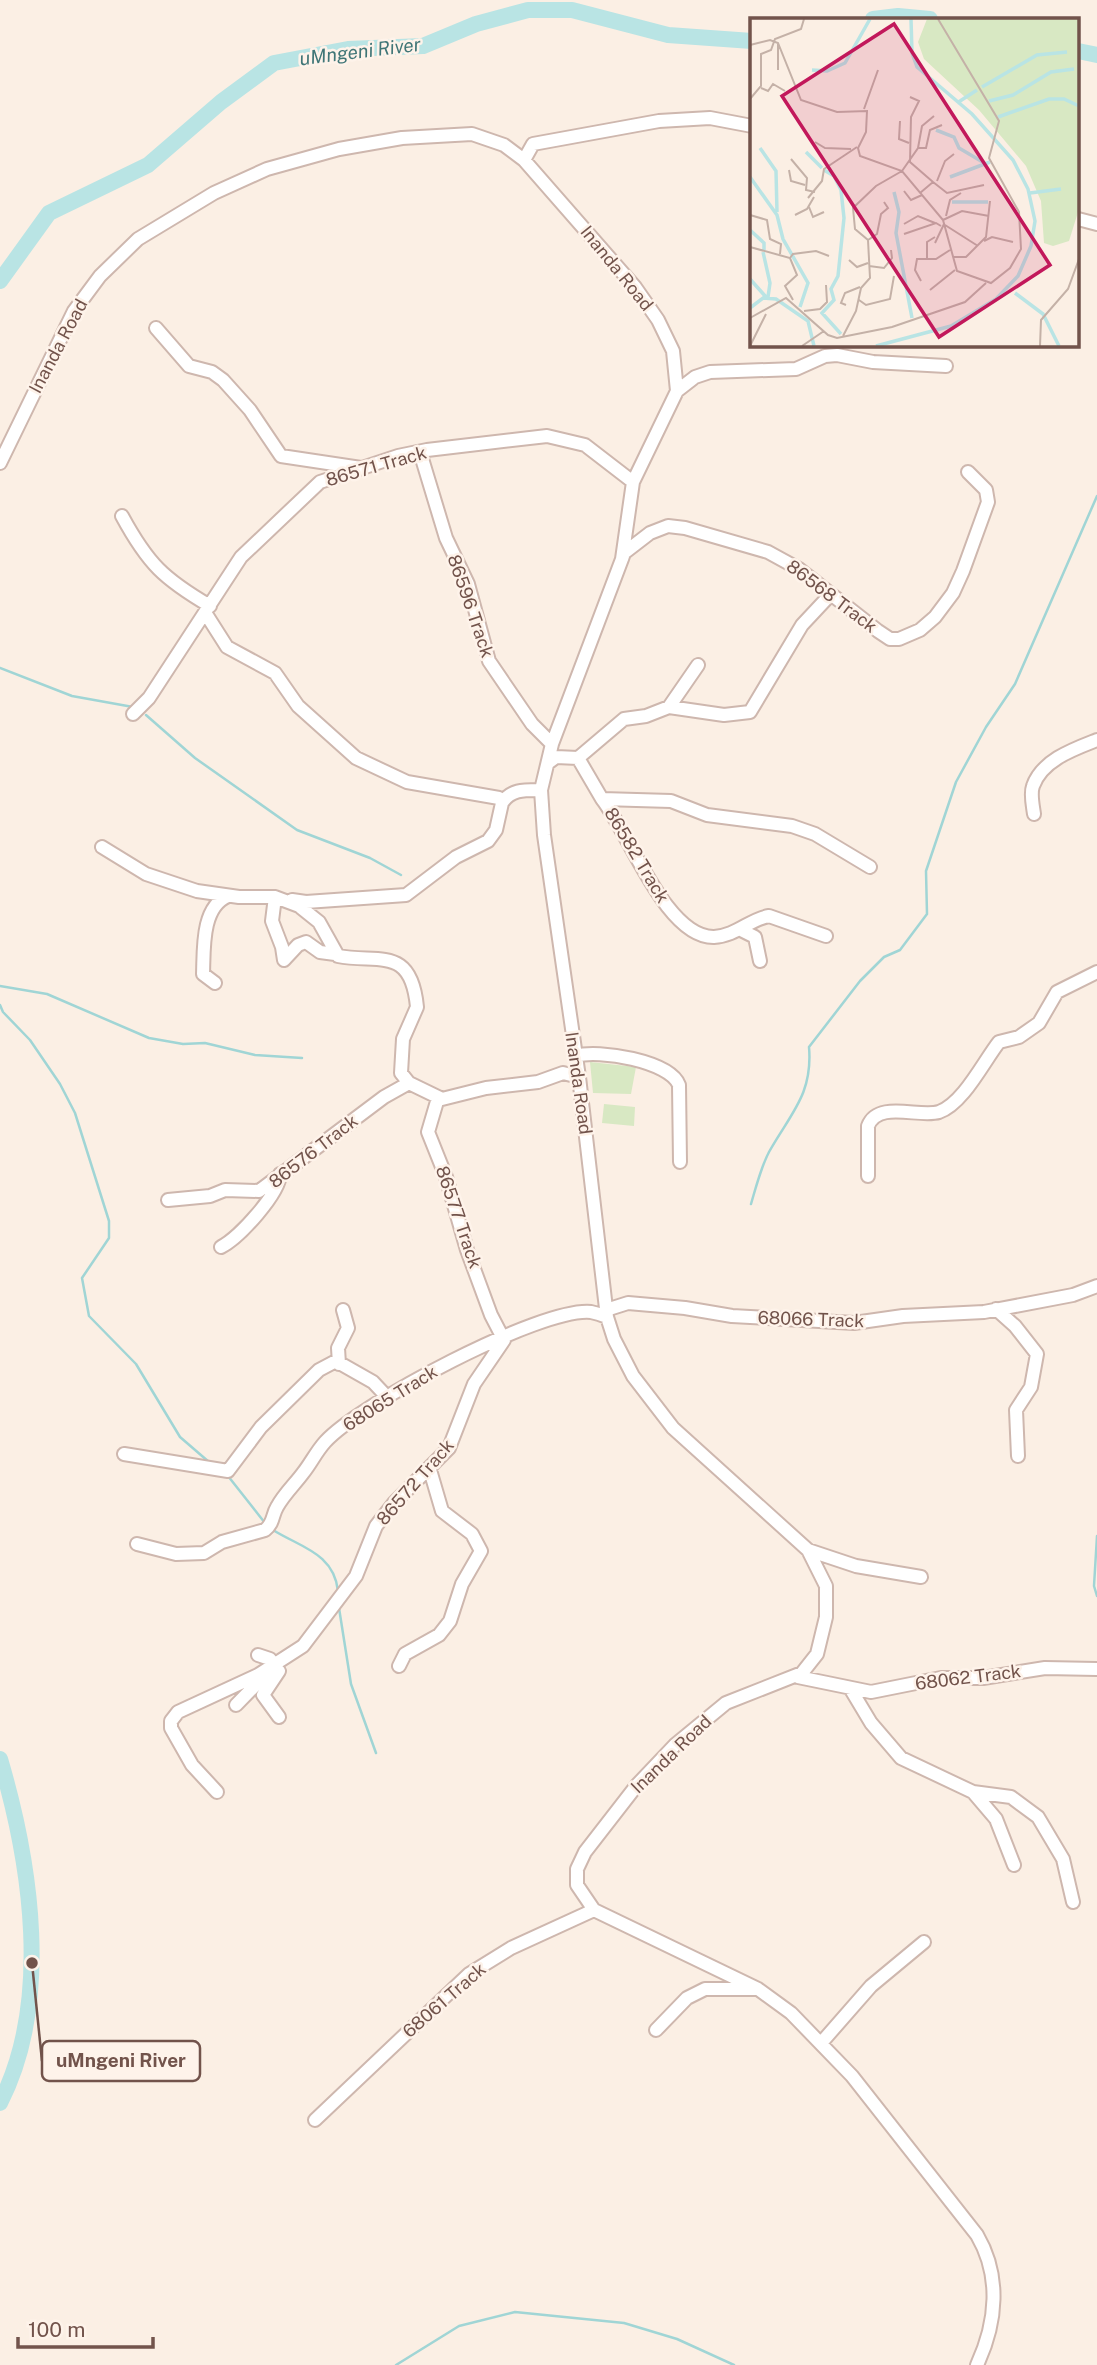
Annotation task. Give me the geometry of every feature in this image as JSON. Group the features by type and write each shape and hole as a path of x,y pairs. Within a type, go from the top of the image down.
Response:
{"street":[{"path":"524,160 533,144 621,126 710,118 750,125"},
{"name":"Inanda Road","path":"0,463 52,352 88,292 138,239 176,214 267,169 339,149 402,138 450,134 482,136 504,145 524,160 606,252 658,320 673,351 677,391 633,482 622,559 552,744 541,790 544,835 579,1077 606,1314 625,1363 673,1428 808,1550 826,1586 826,1617 817,1654 798,1677 726,1703 675,1745 636,1785 602,1828 577,1869 577,1885 594,1910"},
{"path":"156,328 189,366 212,372 223,380 250,410 281,456 361,468"},
{"path":"677,391 695,377 710,372 796,369 825,356 946,366"},
{"name":"86571 Track","path":"133,714 144,704 241,557 307,491 320,482 420,452 528,436 560,437 585,445 633,482"},
{"name":"86596 Track","path":"420,452 446,538 468,584 489,661 532,724 552,744"},
{"name":"86568 Track","path":"622,559 624,553 658,529 685,528 779,556 890,639 909,636 920,630 953,593 988,502 986,490 968,472"},
{"path":"122,516 144,553 165,578 208,610 223,641 230,649 257,660 275,673 304,712 343,748 371,767 407,782 499,798 502,803"},
{"path":"548,763 556,757 578,758 624,719 669,707 724,715 750,712 802,625 831,594"},
{"path":"196,628 223,641"},
{"path":"669,707 698,665"},
{"path":"1034,814 1032,790 1037,779 1060,756 1097,740"},
{"name":"86582 Track","path":"578,758 602,799 616,816 671,912 701,936 719,937 741,930"},
{"path":"102,847 146,874 197,891 228,896 306,902 406,895 456,857 488,841 495,830 506,796 520,790 541,790"},
{"path":"602,799 671,801 707,815 802,830 870,867"},
{"path":"215,983 203,974 204,939 215,906 228,896"},
{"path":"279,899 314,916 335,954"},
{"path":"279,899 272,921 284,960 298,945 306,942 320,952 387,958 407,975 417,1007 401,1048 401,1073 409,1083 438,1098 486,1088 538,1083 563,1073 579,1077"},
{"path":"741,930 762,918 773,916 825,936"},
{"path":"741,930 755,937 760,961"},
{"path":"868,1176 869,1122 878,1115 907,1111 929,1114 944,1110 969,1084 999,1042 1019,1037 1039,1023 1049,1002 1062,987 1097,972"},
{"path":"576,1056 586,1053 643,1062 674,1074 679,1085 680,1162"},
{"name":"86576 Track","path":"169,1200 210,1196 225,1190 259,1191 384,1097 409,1083"},
{"name":"86577 Track","path":"438,1098 428,1132 491,1315 504,1335"},
{"path":"221,1247 234,1238 276,1192 280,1174"},
{"name":"68066 Track","path":"606,1314 628,1303 685,1308 732,1316 854,1323 996,1309 1073,1295 1097,1286"},
{"path":"996,1309 1015,1326 1037,1354 1031,1387 1016,1410 1018,1456"},
{"path":"339,1364 339,1345 348,1328 343,1310"},
{"name":"68065 Track","path":"137,1544 176,1554 204,1553 222,1542 265,1530 271,1525 284,1495 326,1441 388,1398 444,1365 504,1335 577,1313 606,1314"},
{"name":"86572 Track","path":"217,1792 192,1765 170,1728 171,1721 178,1712 290,1658 317,1631 349,1587 364,1560 376,1526 394,1503 430,1470 449,1448 474,1384 501,1345 504,1335"},
{"path":"124,1454 228,1471 261,1427 308,1380 329,1363 336,1361 373,1382 388,1398"},
{"path":"399,1666 405,1654 439,1635 450,1621 461,1584 481,1551 472,1534 442,1511 430,1470"},
{"path":"808,1550 856,1566 921,1577"},
{"path":"236,1704 275,1665 270,1658 258,1655"},
{"path":"279,1717 263,1695 271,1679 290,1658"},
{"name":"68062 Track","path":"798,1677 850,1688 881,1691 941,1678 983,1678 1045,1668 1097,1668"},
{"path":"850,1688 871,1723 901,1758 973,1792 1011,1797 1038,1817 1063,1858 1073,1902"},
{"path":"973,1792 996,1819 1014,1865"},
{"path":"594,1910 758,1989 792,2013 822,2042 977,2235 989,2254 995,2294 991,2321 977,2365"},
{"name":"68061 Track","path":"315,2120 469,1974 511,1948 594,1910"},
{"path":"822,2042 871,1986 924,1942"},
{"path":"656,2030 687,1998 705,1989 758,1989"}],"green space":[{"path":"590,1062 636,1067 631,1094 593,1093"},
{"path":"604,1104 635,1107 634,1126 602,1123"}],"waterway":[{"name":"uMngeni River","path":"0,281 49,213 148,165 221,102 274,63 348,49 423,46 476,24 528,10 572,10 668,35 750,41"},
{"name":"uMngeni River","path":"881,18 919,18"},
{"name":"uMngeni River","path":"1080,51 1097,55"},
{"path":"751,1204 766,1158 804,1091 808,1078 809,1047 860,981 884,957 900,950 927,914 926,871 956,782 986,727 1015,684 1097,496"},
{"path":"0,668 72,696 133,707"},
{"path":"146,715 195,758 297,830 370,858 401,875"},
{"path":"0,986 47,994 149,1038 183,1044 205,1043 255,1055 302,1058"},
{"path":"0,1005 3,1012 30,1040 60,1084 75,1113 109,1221 109,1238 82,1278 89,1316 136,1364 180,1437 209,1462"},
{"path":"228,1476 265,1523"},
{"path":"273,1530 323,1559 335,1578 338,1591"},
{"path":"1097,1536 1094,1586 1097,1596"},
{"path":"339,1608 351,1684 376,1753"},
{"name":"uMngeni River","path":"0,1759 20,1843 31,1932 31,1977 26,2021 16,2064 0,2103"},
{"path":"396,2365 459,2326 515,2312 624,2323 677,2339 734,2365"}],"place":[{"name":"uMngeni River","path":"32,1963"}]}
